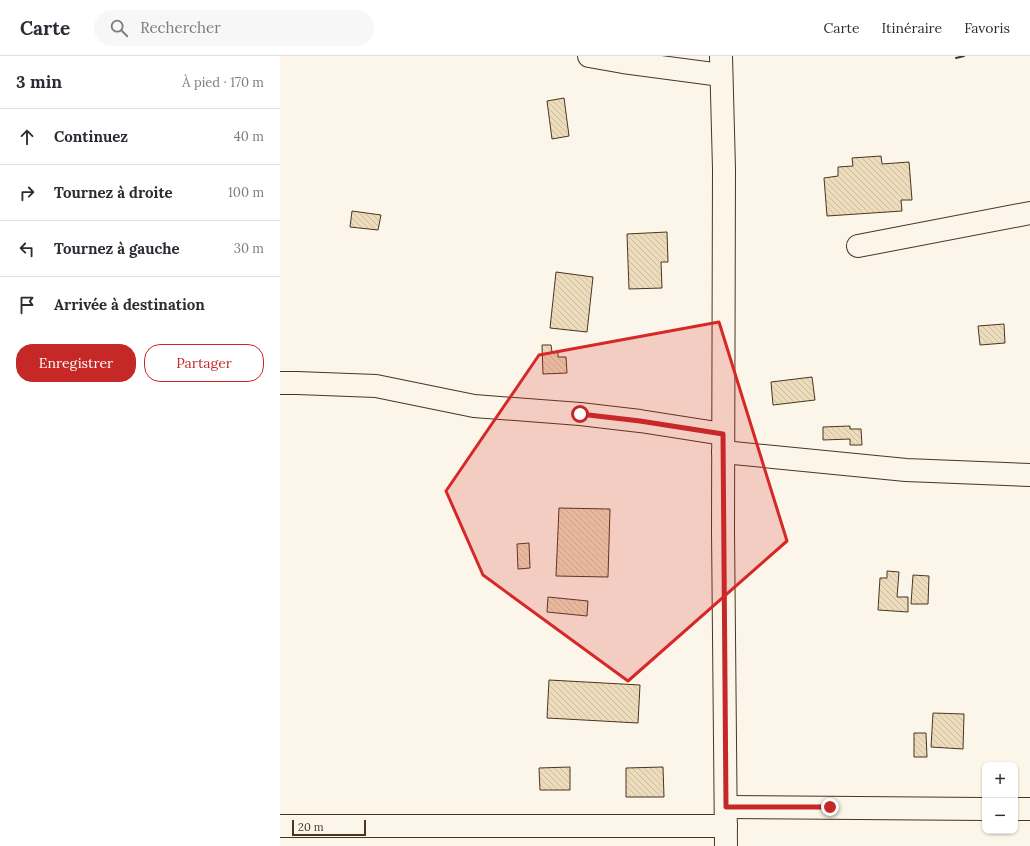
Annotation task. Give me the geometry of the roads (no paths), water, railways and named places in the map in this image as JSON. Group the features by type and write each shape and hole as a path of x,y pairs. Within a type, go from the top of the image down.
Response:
{"street":[{"path":"589,56 623,62 721,65 724,170 723,443 726,826"},
{"path":"858,246 1030,213"},
{"path":"280,383 376,386 474,406 580,414 640,421 723,443 906,470 1030,475"},
{"path":"280,826 726,826 982,808"},
{"path":"1018,809 1030,809"}]}
